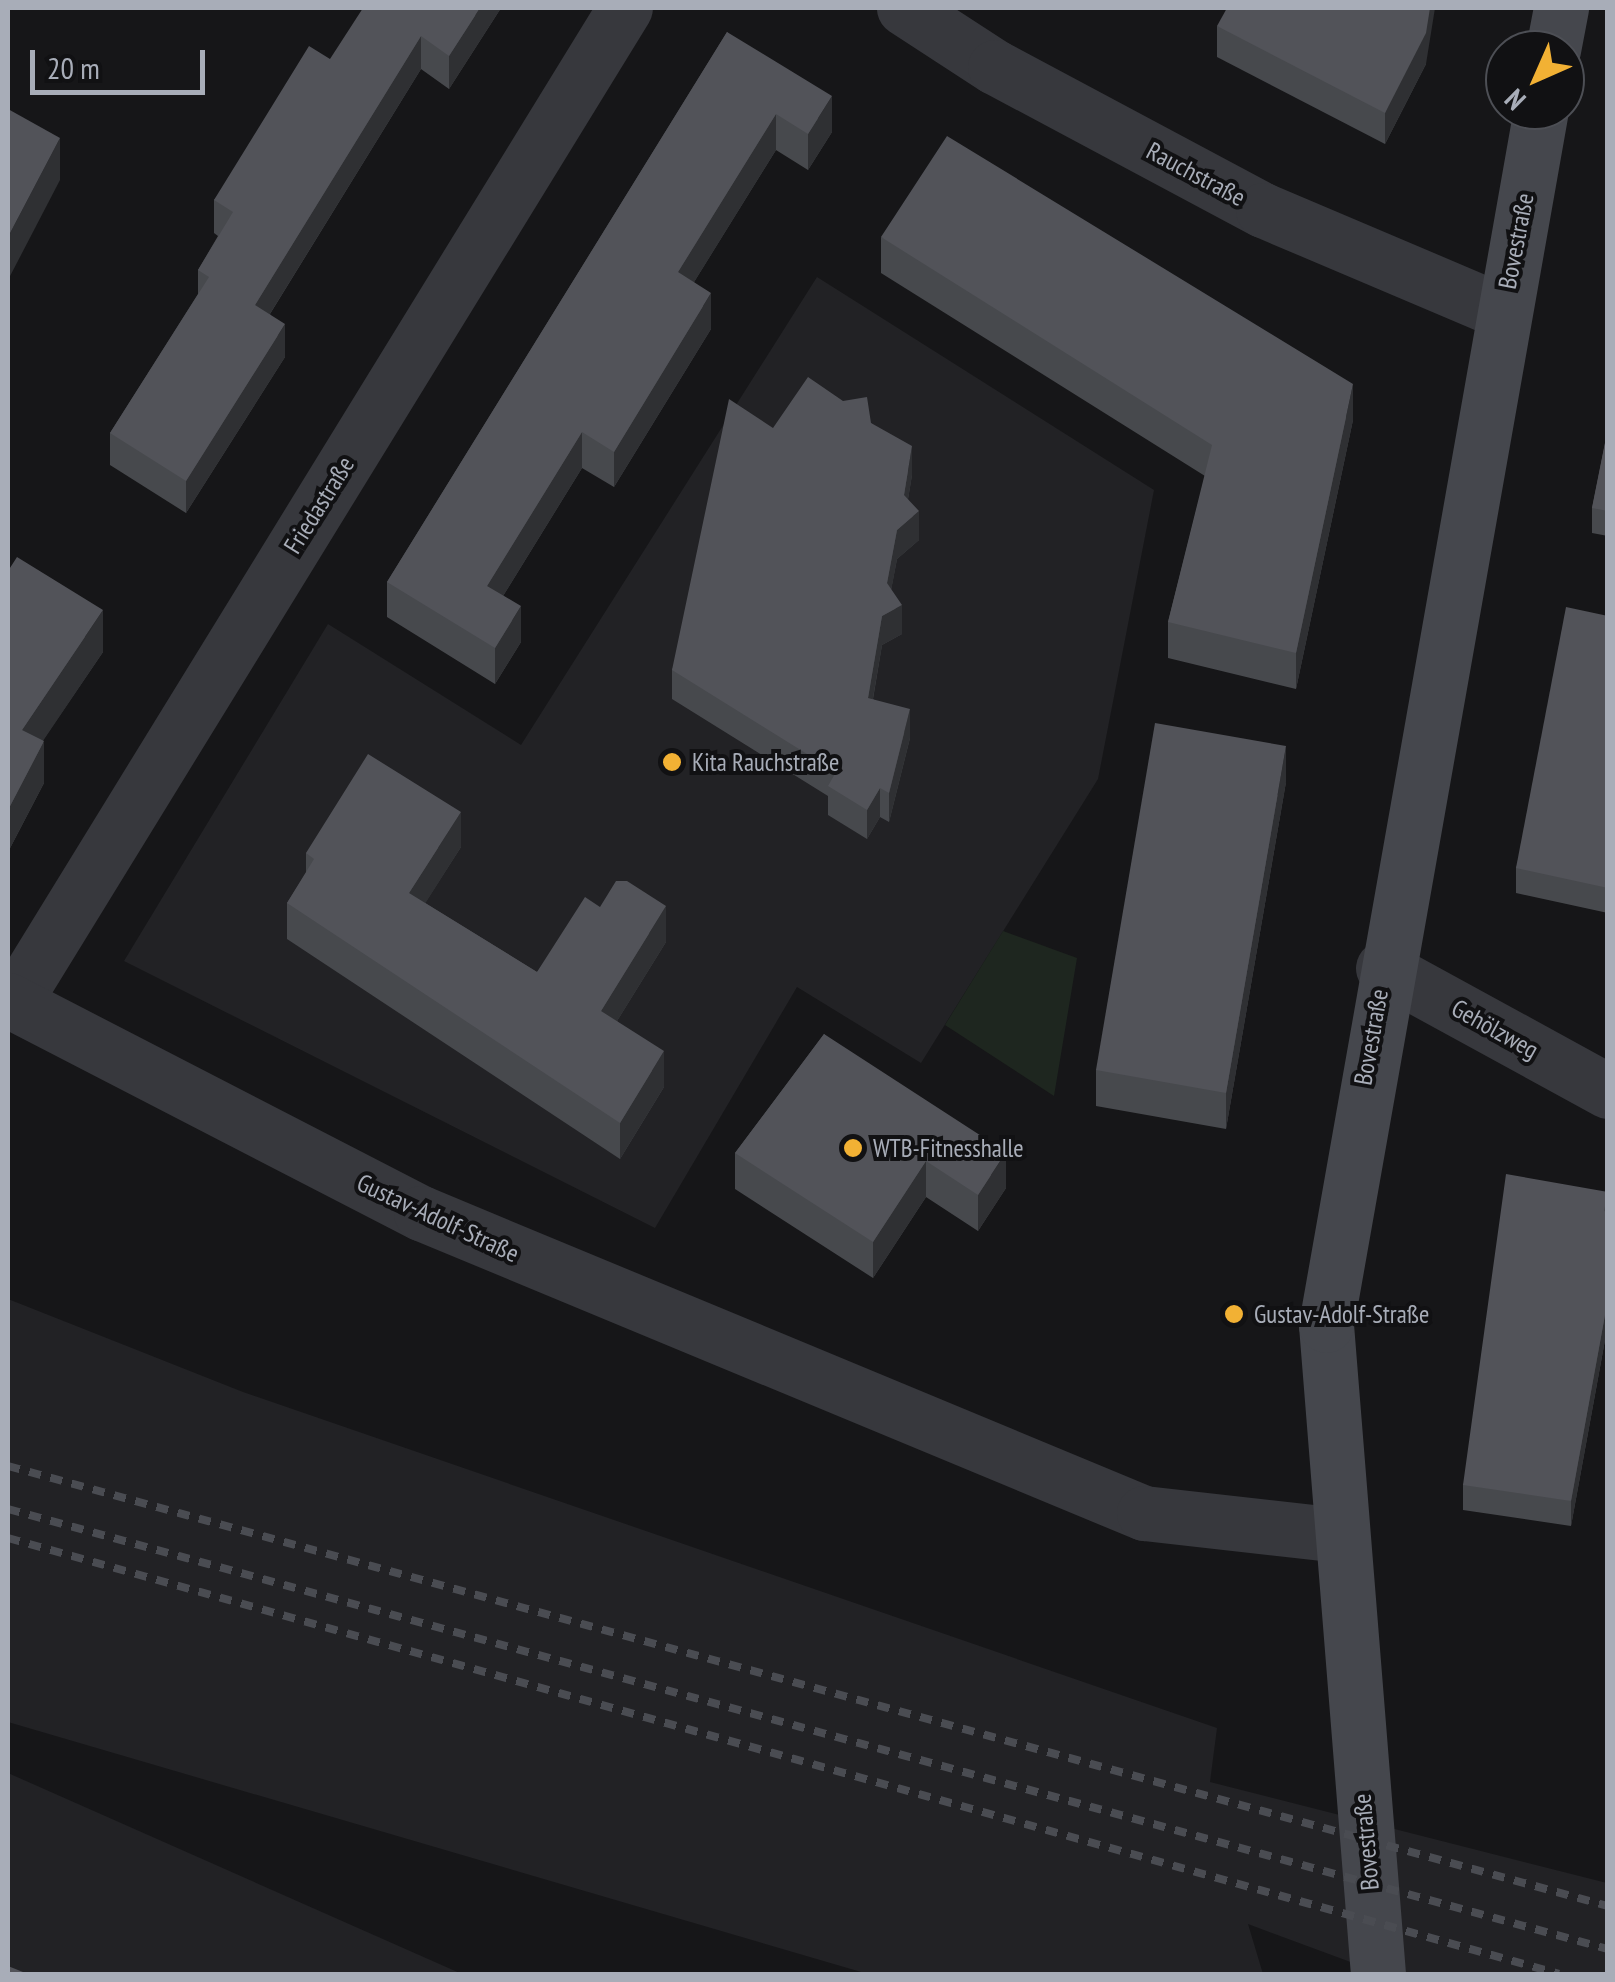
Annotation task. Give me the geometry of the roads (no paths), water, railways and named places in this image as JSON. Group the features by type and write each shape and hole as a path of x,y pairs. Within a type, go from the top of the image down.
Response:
{"main road":[{"name":"Bovestraße","path":"1378,1974 1326,1326 1383,968 1537,130"}],"street":[{"name":"Friedastraße","path":"10,1002 625,8"},
{"name":"Rauchstraße","path":"904,8 995,67 1263,210 1502,312"},
{"name":"Gehölzweg","path":"1383,968 1608,1091"},
{"name":"Gustav-Adolf-Straße","path":"10,1002 421,1213 1144,1512 1340,1534"}],"railway":[{"path":"8,1466 1608,1906"},
{"path":"8,1509 1608,1949"},
{"path":"8,1538 1559,1974"}],"place":[{"name":"Kita Rauchstraße","path":"672,762"},
{"name":"WTB-Fitnesshalle","path":"853,1148"},
{"name":"Gustav-Adolf-Straße","path":"1234,1314"}]}
